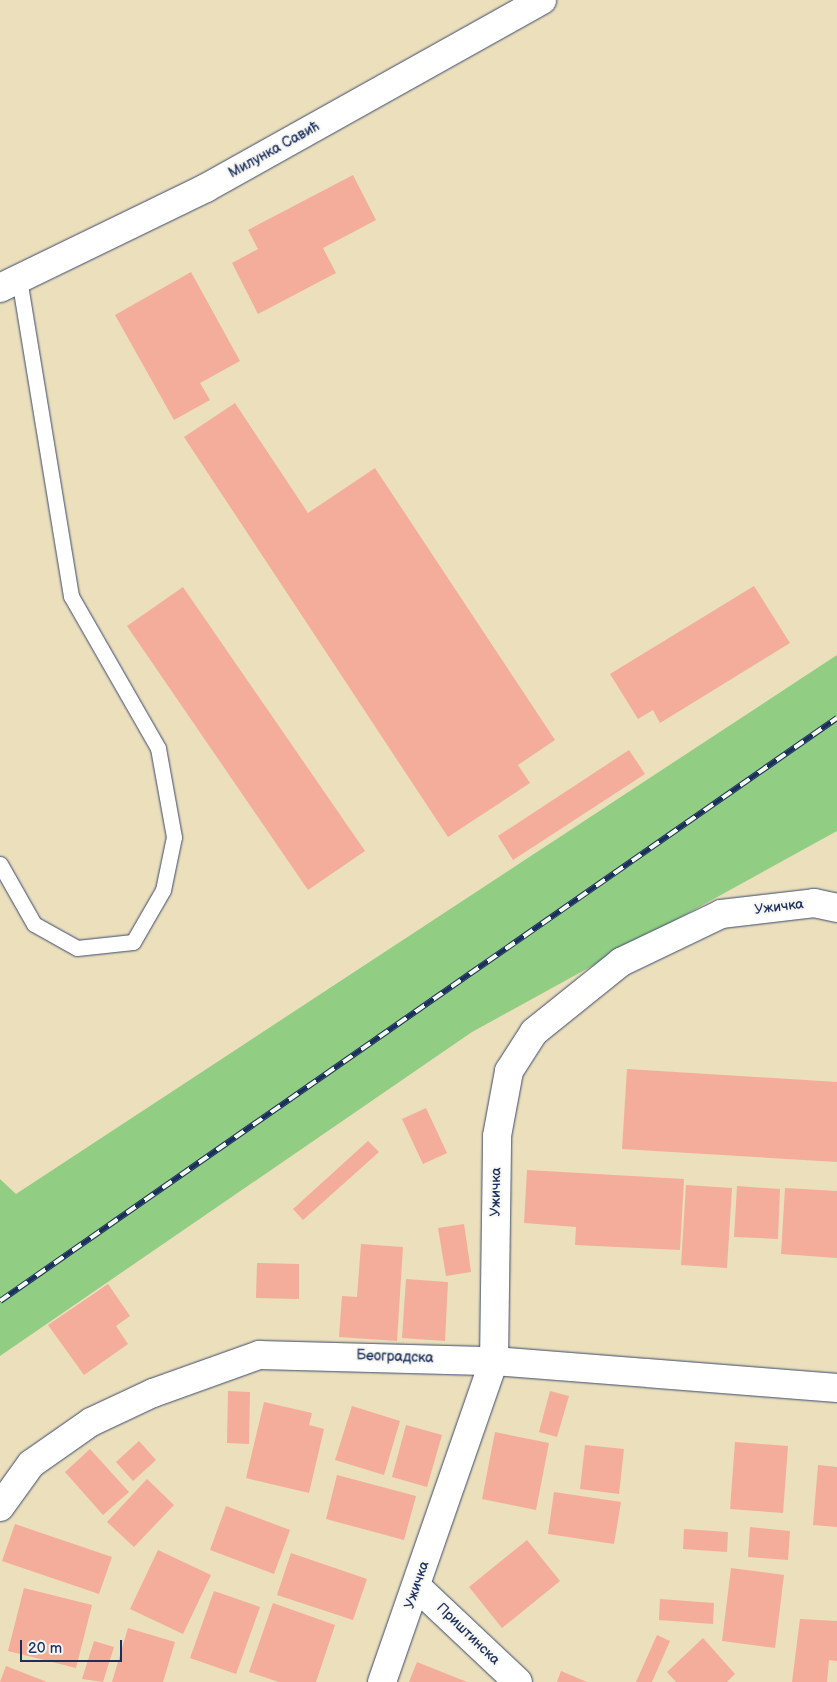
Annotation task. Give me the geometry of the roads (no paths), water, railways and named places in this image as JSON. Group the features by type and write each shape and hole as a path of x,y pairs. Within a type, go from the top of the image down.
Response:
{"street":[{"name":"Милунка Савић","path":"6,281 206,188 542,0"},
{"name":"Ужичка","path":"382,1682 494,1361 497,1136 509,1071 534,1032 621,962 721,914 814,903 837,908"},
{"name":"Београдска","path":"0,1507 31,1464 91,1422 241,1359 285,1352 494,1361 837,1388"},
{"name":"Приштинска","path":"416,1586 518,1682"}],"lane":[{"path":"0,864 34,924 77,948 133,942 163,890 174,837 158,748 71,596 6,281"}],"railway":[{"path":"0,1301 837,718"}]}
